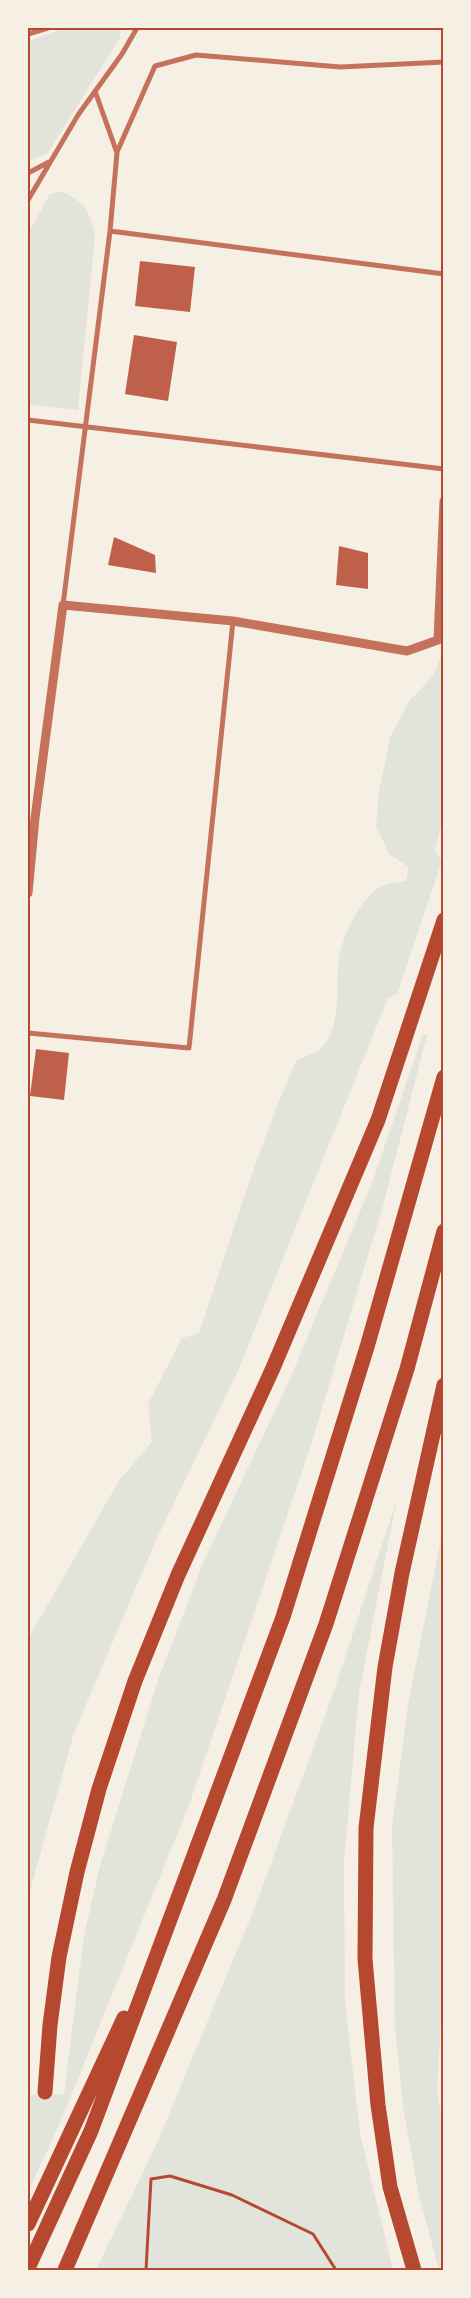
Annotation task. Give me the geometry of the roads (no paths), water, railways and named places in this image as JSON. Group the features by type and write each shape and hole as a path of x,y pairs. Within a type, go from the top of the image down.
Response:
{"highway":[{"path":"45,2092 50,2025 59,1957 77,1872 99,1789 135,1681 178,1575 273,1368 378,1120 444,920"},
{"path":"28,2268 91,2131 283,1617 367,1347 444,1077"},
{"path":"65,2270 224,1900 326,1624 407,1369 444,1231"},
{"path":"414,2270 390,2187 376,2087 365,1959 366,1828 385,1668 402,1573 444,1385"},
{"path":"28,2224 171,1920"}],"street":[{"path":"28,34 48,28"},
{"path":"28,200 78,115 122,54 138,28"},
{"path":"28,893 35,818 110,231 117,152 155,66 196,55 340,67 444,62"},
{"path":"95,91 117,152"},
{"path":"28,173 50,162"},
{"path":"110,231 444,274"},
{"path":"28,420 444,469"},
{"path":"63,605 233,622 407,651 438,640 444,501"},
{"path":"28,1033 189,1048 233,622"}]}
